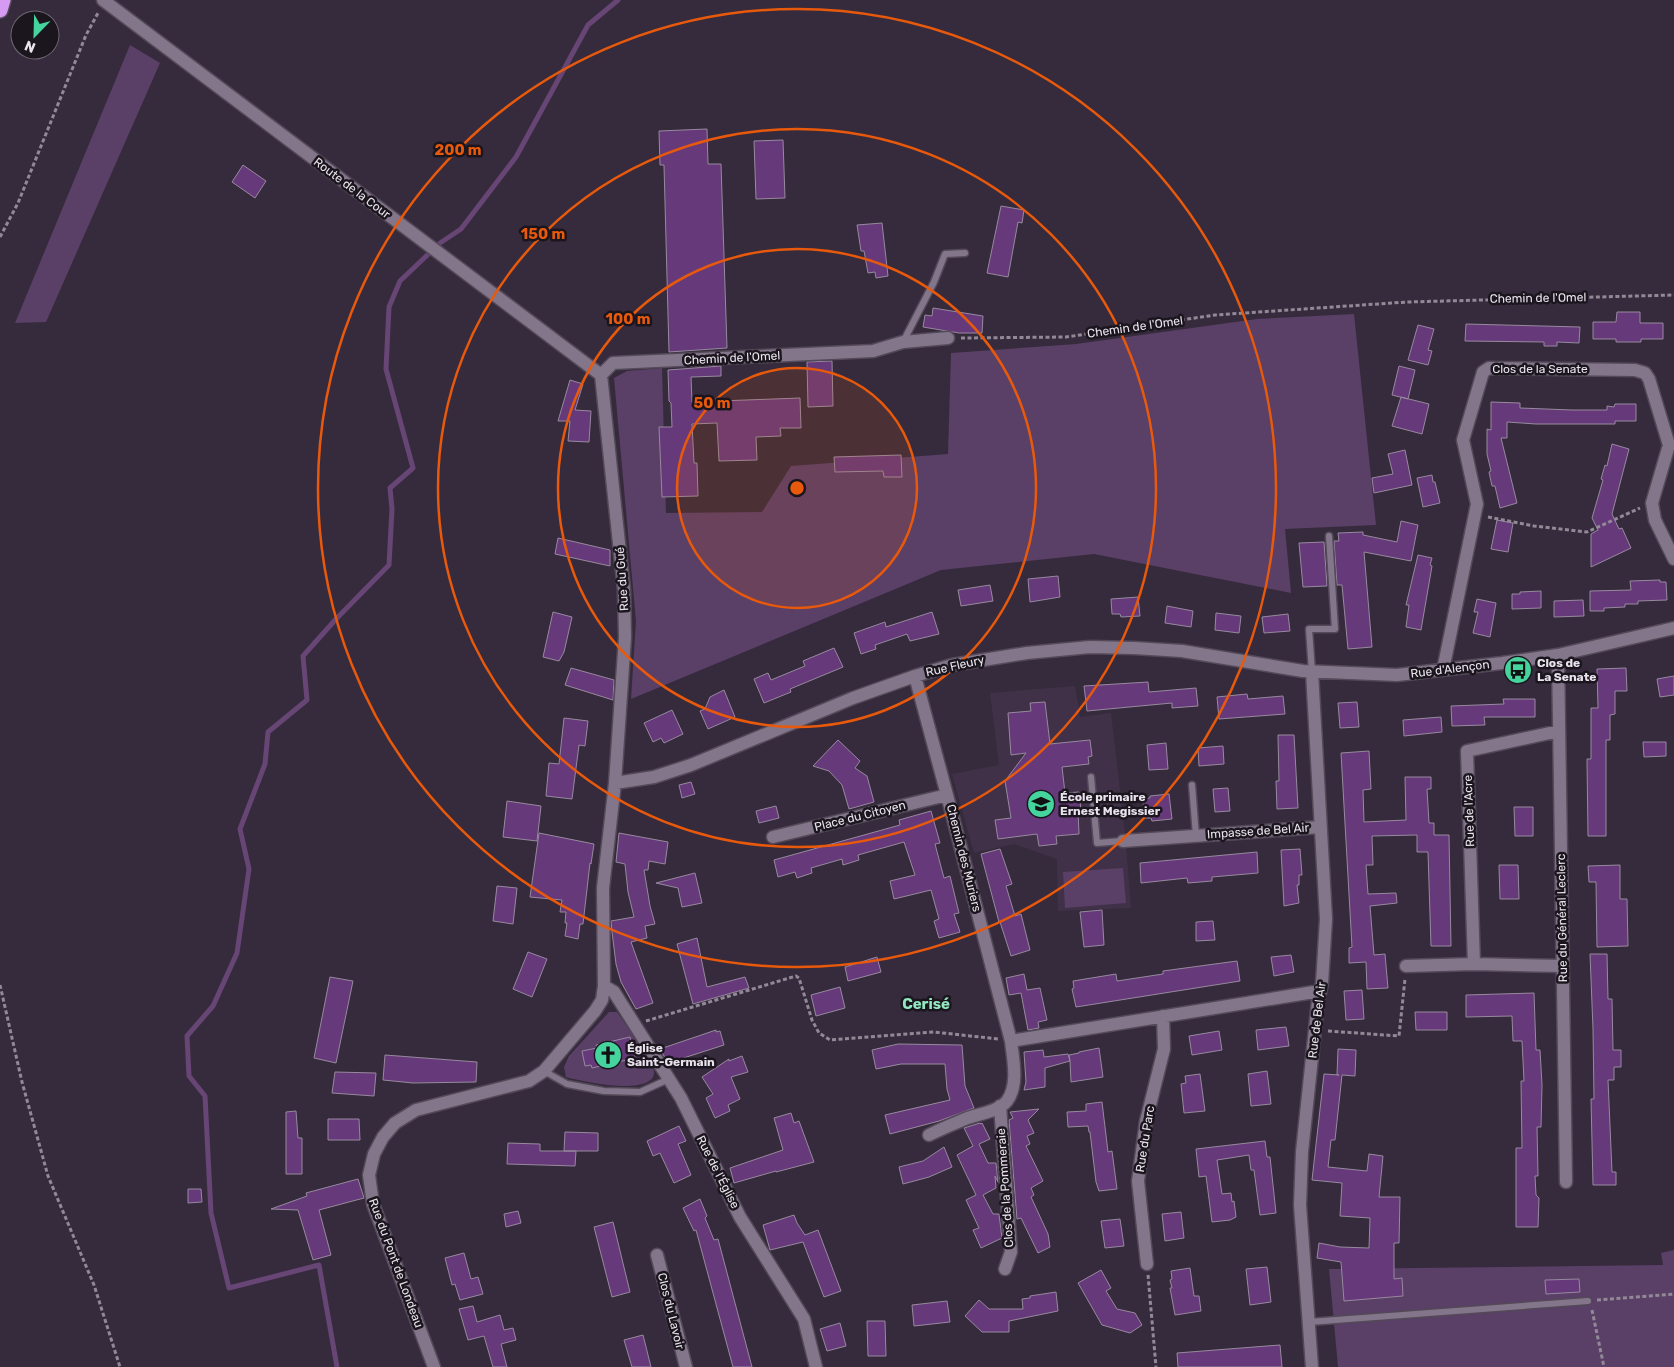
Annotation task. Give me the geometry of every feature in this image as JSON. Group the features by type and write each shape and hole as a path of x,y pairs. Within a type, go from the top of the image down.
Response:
{"highway":[{"path":"0,10 3,0"}],"street":[{"name":"Route de la Cour","path":"104,0 601,375"},
{"name":"Chemin de l'Omel","path":"601,375 613,364 873,351 902,342 948,338"},
{"name":"Clos de la Senate","path":"1443,670 1477,504 1463,440 1483,372 1489,368 1635,370 1645,372 1649,378 1669,445 1652,503"},
{"name":"Rue du Gué","path":"601,375 624,590 625,637 615,783"},
{"path":"1652,503 1655,520 1674,559"},
{"name":"Rue d'Alençon","path":"1312,672 1397,675 1443,670 1558,655 1674,628"},
{"name":"Rue Fleury","path":"615,783 654,777 691,765 853,698 952,664 1027,653 1090,647 1182,651 1312,672"},
{"name":"Rue du Général Leclerc","path":"1558,655 1566,1182"},
{"name":"Rue de Bel Air","path":"1312,672 1326,919 1320,992 1302,1152 1300,1205 1312,1367"},
{"name":"Chemin des Muriers","path":"914,676 948,795 1011,1041"},
{"name":"Rue de l'Acre","path":"1474,964 1467,751 1559,731"},
{"name":"Rue du Pont de Londeau","path":"434,1367 373,1204 369,1175 374,1154 383,1137 395,1124 416,1110 529,1081 544,1071 595,1011 602,1000 604,986 603,888 615,783"},
{"name":"Place du Citoyen","path":"773,837 948,795"},
{"name":"Impasse de Bel Air","path":"1123,841 1320,827"},
{"path":"1406,966 1474,964 1562,966"},
{"name":"Rue de l'Église","path":"604,986 614,992 669,1079 740,1217 804,1319 816,1367"},
{"path":"929,1135 1000,1106 1008,1100 1015,1072 1011,1041 1320,992"},
{"name":"Rue du Parc","path":"1147,1264 1138,1181 1146,1121 1164,1049 1163,1016"},
{"name":"Clos de la Pommeraie","path":"1000,1106 1010,1252 1005,1269"},
{"name":"Clos du Lavoir","path":"657,1255 686,1367"}],"lane":[{"path":"902,342 934,282 945,254 965,253"},
{"path":"1312,672 1310,629 1335,628 1329,536"},
{"path":"1091,777 1097,843 1123,841"},
{"name":"Impasse de Bel Air","path":"1192,785 1196,836"},
{"path":"544,1071 567,1084 604,1091 640,1092 669,1079"},
{"path":"1309,1322 1588,1301"}],"path":[{"path":"0,237 18,203 86,35 104,0"},
{"name":"Chemin de l'Omel","path":"948,338 1066,337 1214,315 1407,302 1674,295"},
{"path":"1475,514 1534,526 1587,532 1652,503"},
{"path":"1315,1030 1399,1036 1406,966"},
{"path":"634,1025 658,1016 796,976 799,978 815,1026 819,1033 830,1040 934,1032 1011,1041"},
{"path":"0,985 22,1082 48,1176 94,1285 120,1367"},
{"path":"1147,1264 1156,1367"},
{"path":"1604,1367 1594,1316 1588,1301 1674,1294"}],"shaded area":[{"path":"130,45 160,63 46,322 15,323"},
{"path":"1354,314 1376,525 1285,529 1291,593 1094,554 941,570 631,699 636,621 614,378 627,371 662,368 666,513 762,512 791,466 948,454 951,353 1076,344 1257,319"},
{"name":"École primaire Ernest Megissier","path":"1075,686 1080,717 1111,713 1125,833 1131,908 1058,911 1057,859 1014,844 974,853 952,774 999,765 990,693"},
{"path":"1123,868 1126,903 1065,908 1063,872"},
{"path":"609,1012 617,1012 649,1059 654,1071 651,1079 643,1084 616,1086 566,1077 564,1067 569,1056"},
{"path":"1674,1250 1674,1367 1338,1367 1329,1269 1663,1265 1661,1253"}],"building":[{"path":"707,129 708,164 721,164 727,348 669,352 664,165 660,165 659,131"},
{"path":"783,140 785,198 756,199 754,141"},
{"path":"243,165 266,181 255,198 232,182"},
{"path":"1001,206 1024,210 1022,223 1018,222 1008,277 987,273"},
{"path":"882,223 888,276 876,278 875,272 868,273 864,251 861,251 857,225"},
{"path":"933,308 983,316 982,333 959,333 923,327 925,315 932,316"},
{"path":"1617,312 1640,312 1640,323 1663,323 1663,339 1641,339 1641,342 1616,342 1616,339 1593,339 1593,322 1616,322"},
{"path":"1466,324 1580,327 1579,343 1557,342 1557,346 1544,346 1544,342 1465,341"},
{"path":"1418,325 1434,329 1428,350 1432,351 1428,365 1408,360"},
{"path":"832,361 833,406 808,407 807,362"},
{"path":"721,366 721,376 691,377 692,402 800,398 801,428 780,428 781,436 756,437 757,460 719,461 717,423 692,424 694,463 697,463 698,496 662,497 659,427 672,427 668,370"},
{"path":"1399,366 1415,370 1408,399 1392,395"},
{"path":"570,380 583,384 575,410 591,411 589,442 568,441 570,421 558,421"},
{"path":"1401,397 1429,404 1422,434 1392,426"},
{"path":"1491,402 1520,403 1520,408 1572,410 1607,410 1607,406 1614,407 1615,404 1636,404 1636,421 1615,421 1615,424 1507,422 1507,438 1501,438 1517,503 1500,508 1495,486 1492,486 1487,454 1487,429 1491,430"},
{"path":"1612,444 1629,449 1612,514 1619,529 1622,528 1631,548 1591,567 1591,534 1598,530 1592,518"},
{"path":"1405,450 1412,485 1374,493 1372,478 1393,474 1388,454"},
{"path":"901,455 902,477 884,477 883,471 835,472 834,457"},
{"path":"1432,475 1440,503 1423,507 1417,478"},
{"path":"1497,520 1513,523 1508,552 1491,549"},
{"path":"1401,521 1418,525 1411,561 1364,552 1372,647 1348,649 1342,585 1337,585 1334,541 1339,541 1338,533 1363,532 1363,535 1397,542"},
{"path":"558,538 610,550 610,566 555,554"},
{"path":"1324,542 1327,586 1303,587 1299,543"},
{"path":"1418,555 1432,558 1421,630 1406,627 1409,605 1406,605"},
{"path":"1058,576 1060,597 1030,602 1028,579"},
{"path":"1660,580 1660,582 1666,582 1667,600 1638,601 1638,604 1625,604 1625,607 1604,608 1604,611 1590,611 1590,591 1631,590 1630,581"},
{"path":"990,585 993,601 961,606 958,590"},
{"path":"1541,591 1541,608 1512,609 1512,594"},
{"path":"1138,597 1140,616 1121,617 1120,614 1112,614 1111,599"},
{"path":"1477,599 1496,603 1490,637 1473,633 1478,612 1474,612"},
{"path":"1583,600 1584,616 1554,617 1554,601"},
{"path":"1167,606 1193,611 1191,627 1165,623"},
{"path":"553,612 572,617 564,652 559,661 543,657"},
{"path":"932,612 939,634 910,641 907,634 875,645 876,649 861,654 854,633 885,622 886,627"},
{"path":"1216,613 1241,616 1239,633 1215,630"},
{"path":"1288,614 1290,631 1264,633 1262,617"},
{"path":"834,648 843,667 790,689 791,692 764,703 754,679 768,673 771,680 805,666 803,661"},
{"path":"571,668 614,680 613,700 565,685"},
{"path":"1626,668 1627,691 1615,691 1615,714 1610,715 1610,740 1606,740 1606,836 1588,836 1587,759 1591,759 1591,708 1598,708 1597,669"},
{"path":"1674,676 1674,695 1660,697 1657,679"},
{"path":"1148,682 1149,692 1196,688 1198,706 1172,708 1172,703 1087,711 1084,686"},
{"path":"724,690 735,717 708,729 700,711 705,709 710,697"},
{"path":"1247,694 1248,699 1283,696 1285,714 1219,719 1217,697"},
{"path":"1503,699 1535,699 1535,717 1484,717 1485,725 1452,726 1451,706 1504,704"},
{"path":"1045,702 1050,744 1090,740 1092,756 1088,757 1089,764 1062,767 1065,793 1079,792 1081,810 1078,811 1079,834 1056,836 1057,844 1039,846 1037,834 998,839 995,820 1011,818 1005,781 1026,753 1011,755 1008,713 1031,711 1030,703"},
{"path":"1357,702 1359,727 1340,728 1338,703"},
{"path":"672,710 683,734 664,743 661,738 653,742 644,723"},
{"path":"1441,717 1442,732 1404,736 1403,720"},
{"path":"564,718 588,721 585,746 579,745 572,799 546,796 549,763 559,764"},
{"path":"1278,735 1294,735 1298,808 1277,809 1276,781 1279,781"},
{"path":"838,740 860,761 855,768 867,776 874,802 849,809 842,785 829,771 813,766"},
{"path":"1643,742 1666,742 1666,756 1644,757"},
{"path":"1166,743 1168,769 1149,770 1147,745"},
{"path":"1223,746 1224,764 1199,766 1198,748"},
{"path":"1369,751 1371,789 1363,790 1364,822 1406,820 1405,777 1431,777 1431,789 1427,789 1429,823 1434,823 1434,835 1449,835 1451,946 1431,946 1428,852 1417,852 1417,835 1372,836 1373,865 1366,865 1368,894 1396,893 1397,903 1370,906 1374,955 1385,954 1388,988 1367,989 1366,962 1349,963 1349,948 1352,947 1341,753"},
{"path":"691,782 695,794 682,798 679,785"},
{"path":"1228,788 1230,811 1215,812 1213,789"},
{"path":"1169,794 1172,819 1152,821 1151,818 1144,818 1143,799 1150,798 1150,796"},
{"path":"507,801 541,806 537,841 503,837"},
{"path":"776,806 779,818 759,823 756,811"},
{"path":"1514,807 1533,807 1533,836 1515,836"},
{"path":"931,811 940,843 935,844 944,878 950,876 959,913 954,914 960,932 939,938 934,921 939,919 931,890 894,899 890,881 915,875 904,842 858,855 859,860 843,865 842,859 811,868 812,873 797,878 795,872 778,877 774,860 900,825 899,820"},
{"path":"539,833 594,844 583,924 580,924 578,939 565,936 567,923 565,923 566,912 560,912 562,900 530,897"},
{"path":"619,833 668,842 665,864 649,861 648,870 644,870 655,924 645,926 647,938 631,942 653,1003 636,1009 621,982 616,964 612,932 611,921 634,917 628,892 625,864 616,862"},
{"path":"1000,849 1012,884 1006,886 1015,916 1021,914 1030,950 1011,956 999,922 981,854"},
{"path":"1300,849 1302,875 1299,875 1299,885 1297,885 1299,903 1284,906 1281,850"},
{"path":"1257,852 1258,873 1212,877 1212,881 1188,883 1187,878 1141,883 1140,863"},
{"path":"1499,865 1518,865 1519,899 1500,899"},
{"path":"1620,865 1620,899 1627,899 1628,946 1597,947 1596,882 1589,882 1588,866"},
{"path":"695,873 702,903 682,907 678,888 656,883"},
{"path":"497,886 517,888 513,924 493,921"},
{"path":"1102,910 1104,945 1084,947 1080,912"},
{"path":"1213,921 1215,940 1196,941 1196,922"},
{"path":"697,938 707,987 745,977 749,988 693,1004 677,944"},
{"path":"528,952 547,959 532,997 513,989"},
{"path":"1590,954 1607,954 1608,999 1612,999 1613,1050 1621,1050 1621,1067 1614,1067 1614,1080 1608,1080 1612,1172 1616,1172 1616,1185 1593,1185 1591,1099 1594,1099"},
{"path":"1291,955 1294,972 1274,976 1271,957"},
{"path":"877,957 881,972 848,981 845,967"},
{"path":"1237,961 1240,981 1076,1007 1072,989 1074,988 1073,981 1116,974 1117,981 1163,974 1163,971"},
{"path":"1024,974 1027,990 1040,988 1047,1020 1038,1022 1039,1028 1028,1030 1021,993 1009,995 1006,978"},
{"path":"330,977 353,981 336,1063 314,1058"},
{"path":"840,987 845,1008 816,1016 811,995"},
{"path":"1362,990 1364,1019 1346,1020 1344,991"},
{"path":"1534,993 1536,1050 1540,1050 1542,1085 1541,1127 1537,1127 1538,1176 1535,1176 1536,1195 1539,1198 1538,1227 1516,1227 1516,1148 1522,1148 1521,1081 1524,1081 1522,1041 1513,1041 1512,1016 1466,1017 1466,995"},
{"path":"1415,1012 1447,1012 1447,1030 1416,1030"},
{"path":"1286,1027 1289,1046 1258,1050 1256,1030"},
{"path":"716,1030 716,1032 720,1031 724,1045 668,1063 660,1049"},
{"path":"1219,1031 1222,1050 1192,1055 1189,1036"},
{"name":"Église Saint-Germain","path":"630,1037 635,1058 592,1068 591,1065 585,1066 582,1051 597,1048 596,1045"},
{"path":"898,1044 962,1045 965,1086 974,1108 939,1121 890,1134 885,1115 950,1100 945,1064 901,1064 876,1069 872,1050"},
{"path":"1099,1048 1103,1077 1071,1082 1069,1055"},
{"path":"1338,1049 1356,1050 1355,1076 1342,1075 1335,1140 1331,1140 1328,1167 1367,1171 1369,1154 1383,1156 1379,1197 1400,1197 1399,1243 1394,1243 1394,1279 1402,1278 1403,1296 1344,1301 1341,1262 1317,1258 1319,1243 1340,1247 1369,1248 1370,1218 1340,1216 1342,1183 1312,1180 1324,1074 1337,1075"},
{"path":"1043,1050 1044,1057 1068,1054 1070,1061 1045,1068 1045,1087 1024,1090 1026,1082 1024,1052"},
{"path":"385,1055 477,1062 476,1082 413,1083 383,1080"},
{"path":"742,1056 748,1072 731,1077 740,1099 728,1105 730,1111 715,1118 706,1098 713,1094 702,1077 729,1059 729,1061"},
{"path":"1267,1071 1271,1104 1251,1106 1248,1074"},
{"path":"335,1072 376,1073 374,1096 332,1093"},
{"path":"1200,1074 1205,1111 1184,1113 1181,1084 1186,1083 1185,1076"},
{"path":"1102,1102 1108,1152 1112,1151 1117,1189 1099,1191 1088,1126 1068,1127 1067,1112 1086,1111 1086,1104"},
{"path":"1039,1109 1028,1120 1034,1133 1027,1136 1030,1144 1026,1146 1043,1181 1031,1188 1034,1195 1031,1197 1048,1234 1050,1247 1038,1253 1021,1218 1017,1219 1009,1120 1013,1118 1010,1112"},
{"path":"296,1111 298,1138 302,1138 302,1174 286,1174 286,1112"},
{"path":"791,1113 794,1123 799,1121 814,1162 734,1183 730,1168 783,1150 774,1118"},
{"path":"328,1119 359,1119 360,1140 328,1140"},
{"path":"982,1123 990,1139 979,1144 988,1163 996,1163 998,1182 995,1176 996,1188 983,1195 993,1214 999,1214 1002,1238 981,1248 973,1230 979,1228 966,1200 976,1195 957,1155 973,1146 964,1128"},
{"path":"679,1126 686,1141 678,1144 691,1175 674,1183 660,1153 653,1156 647,1141"},
{"path":"565,1132 598,1133 598,1151 564,1151"},
{"path":"1265,1141 1267,1157 1270,1157 1276,1213 1260,1215 1254,1170 1251,1170 1249,1155 1217,1160 1222,1194 1231,1193 1236,1217 1230,1220 1212,1222 1206,1176 1199,1177 1196,1149"},
{"path":"508,1143 540,1144 540,1151 576,1151 575,1166 507,1164"},
{"path":"944,1147 952,1167 929,1177 903,1184 899,1167 923,1161"},
{"path":"358,1179 364,1198 319,1210 331,1255 313,1260 298,1210 271,1209 307,1196 306,1193"},
{"path":"188,1189 201,1189 202,1202 188,1203"},
{"path":"700,1199 714,1240 718,1239 752,1367 733,1367 696,1230 694,1231 683,1208"},
{"path":"518,1211 521,1223 506,1227 504,1214"},
{"path":"1181,1212 1184,1238 1165,1241 1162,1214"},
{"path":"794,1215 805,1235 818,1230 841,1291 824,1297 803,1242 770,1250 763,1225"},
{"path":"1120,1219 1124,1246 1105,1248 1101,1221"},
{"path":"613,1222 630,1292 612,1297 594,1227"},
{"path":"464,1253 471,1279 478,1277 483,1294 460,1300 455,1284 452,1285 445,1258"},
{"path":"1267,1267 1271,1302 1250,1305 1246,1269"},
{"path":"1190,1268 1194,1296 1199,1296 1201,1311 1175,1315 1170,1288 1172,1288 1170,1280 1172,1279 1171,1271"},
{"path":"1101,1270 1111,1288 1106,1291 1117,1309 1135,1313 1142,1325 1130,1333 1102,1325 1078,1283"},
{"path":"1579,1279 1580,1292 1546,1294 1545,1280"},
{"path":"1056,1292 1058,1311 1009,1321 1009,1332 982,1332 965,1316 979,1300 989,1309 1023,1309 1022,1299"},
{"path":"947,1301 950,1322 914,1326 912,1305"},
{"path":"473,1306 477,1322 500,1315 504,1330 513,1328 516,1340 501,1344 507,1367 493,1367 484,1336 468,1340 459,1309"},
{"path":"867,1321 885,1321 886,1356 868,1356"},
{"path":"840,1323 846,1346 827,1351 820,1329"},
{"path":"643,1335 651,1367 632,1367 624,1340"},
{"path":"1280,1345 1282,1367 1178,1367 1177,1353"}],"waterway":[{"path":"337,1367 319,1265 229,1288 211,1213 205,1096 189,1076 187,1036 213,1006 237,953 249,869 240,829 265,764 268,732 307,700 303,656 389,565 392,509 390,488 413,468 386,369 389,307 400,281 440,243 461,229 516,157 588,25 618,0"}],"place":[{"name":"Clos de La Senate","path":"1518,670"},
{"name":"École primaire Ernest Megissier","path":"1041,804"},
{"name":"Église Saint-Germain","path":"608,1055"}],"district":[{"name":"Cerisé","path":"926,1004"}]}
